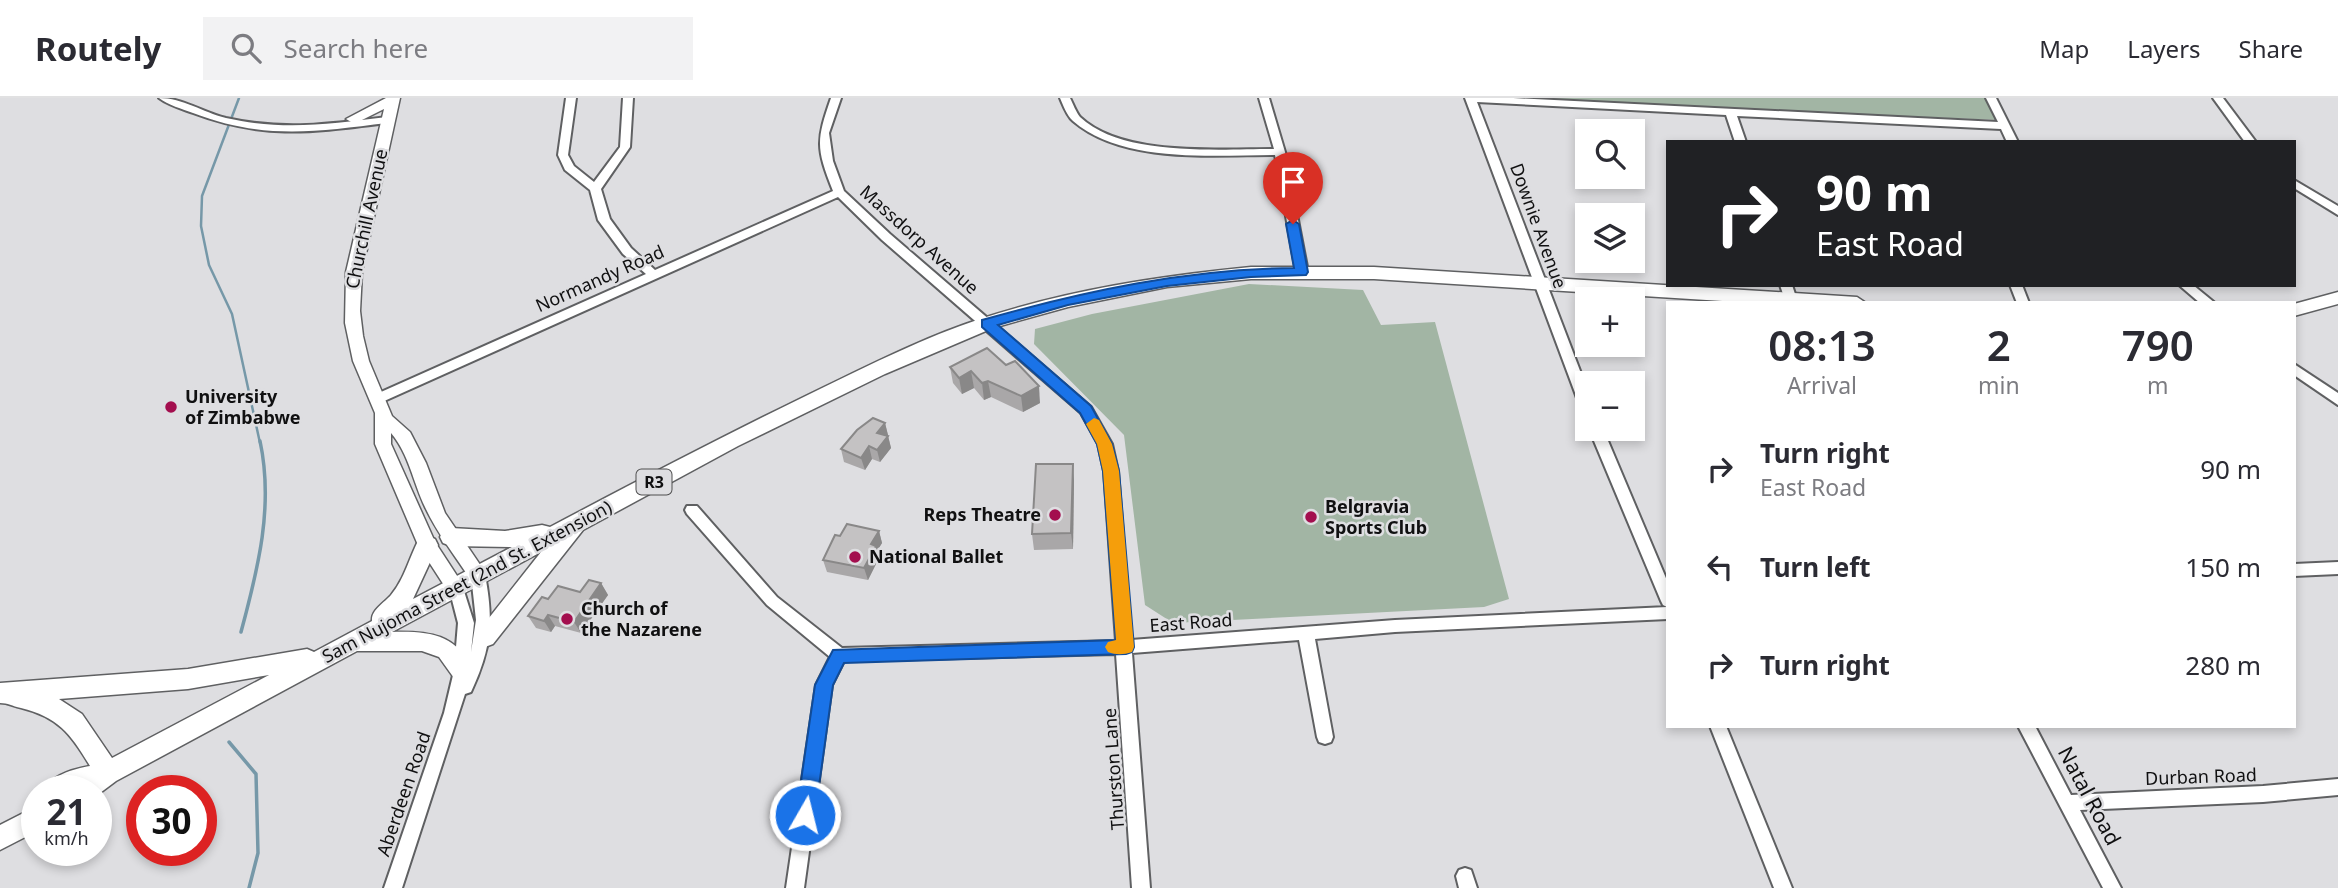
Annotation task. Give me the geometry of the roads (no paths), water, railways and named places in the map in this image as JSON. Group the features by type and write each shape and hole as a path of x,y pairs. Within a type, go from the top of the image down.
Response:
{"highway":[{"name":"Sam Nujoma Street (2nd St. Extension)","path":"104,775 731,441 918,350 987,323 1068,300 1167,281 1251,273 1302,272 1374,273 1789,295 1840,301"},
{"path":"2296,309 2338,298"},
{"path":"452,537 520,539 578,523"},
{"path":"485,637 578,523"},
{"path":"351,644 399,604 409,590 427,545"},
{"path":"351,644 405,639 422,641 447,650 462,671"},
{"path":"0,694 188,679 326,656"},
{"path":"0,694 41,702 71,717 89,740 107,773"},
{"name":"Sam Nujoma Street (2nd St. Extension)","path":"97,775 107,773"},
{"path":"0,822 21,811"},
{"path":"0,838 21,827"}],"main road":[{"path":"352,122 390,108"},
{"name":"Churchill Avenue","path":"390,108 351,293 353,331 384,419 380,435 383,444 427,545 456,588"},
{"path":"352,122 369,127 384,138"},
{"name":"Churchill Avenue","path":"384,419 394,423 403,436 437,514 478,575"}],"street":[{"path":"164,98 221,120 280,130 303,130 352,122 390,108"},
{"path":"571,98 563,155 569,168 594,189 604,220 627,251 653,274"},
{"path":"594,189 625,147 628,98"},
{"name":"Massdorp Avenue","path":"836,98 824,133 827,161 839,192 886,237 1086,410 1105,444 1111,471 1126,647"},
{"path":"1065,98 1076,118 1110,140 1147,148 1194,152 1280,152"},
{"path":"1264,98 1280,152 1302,272"},
{"path":"1470,98 2004,126"},
{"name":"Downie Avenue","path":"1470,98 1575,375"},
{"path":"1991,98 2012,140"},
{"path":"2218,98 2250,140"},
{"path":"1730,112 1740,140"},
{"path":"2296,184 2338,211"},
{"name":"Normandy Road","path":"377,399 839,192"},
{"path":"2188,287 2206,301"},
{"path":"2296,369 2338,400"},
{"path":"1602,441 1666,596"},
{"path":"692,510 772,601 839,656 824,685 795,888"},
{"path":"2296,570 2338,568"},
{"name":"Aberdeen Road","path":"452,713 474,668 485,637 484,607 478,575"},
{"name":"Aberdeen Road","path":"393,888 452,713 462,671 466,623 456,588"},
{"name":"East Road","path":"839,656 1126,647 1395,626 1666,614"},
{"path":"1306,634 1325,737"},
{"name":"Thurston Lane","path":"1126,647 1141,888"},
{"path":"1719,728 1783,888"},
{"name":"Natal Road","path":"2027,728 2112,888"},
{"name":"Durban Road","path":"2066,803 2240,796 2338,787"}],"waterway":[{"path":"239,98 202,196 201,226 209,265 232,314 260,443"},
{"path":"241,632 258,561 265,513 264,465 260,441"},
{"path":"229,742 256,774 258,853 249,888"}],"place":[{"name":"University of Zimbabwe","path":"171,407"},
{"name":"Reps Theatre","path":"1055,515"},
{"name":"Belgravia Sports Club","path":"1311,517"},
{"name":"National Ballet","path":"855,557"},
{"name":"Church of the Nazarene","path":"567,619"}]}
